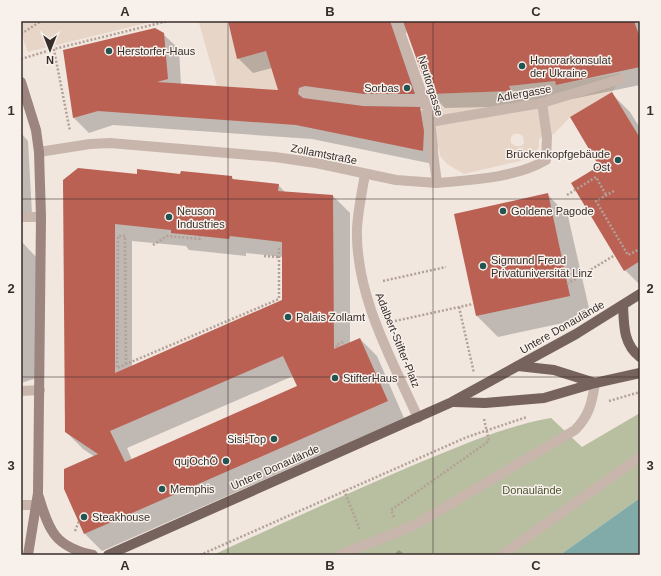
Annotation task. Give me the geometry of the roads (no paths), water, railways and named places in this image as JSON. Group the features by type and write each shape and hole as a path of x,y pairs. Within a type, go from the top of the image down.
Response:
{"main road":[{"path":"21,82 36,130 41,217 38,493 28,555"},
{"name":"Untere Donaulände","path":"108,555 452,402 518,366 640,294"},
{"path":"623,305 625,337 631,350 640,357"},
{"path":"518,366 554,370 595,383"},
{"name":"Untere Donaulände","path":"452,402 485,403 544,398 595,383 640,373"},
{"path":"38,493 45,517 52,533 63,544 77,552 93,555"}],"street":[{"name":"Neutorgasse","path":"396,21 425,101 430,122 437,183"},
{"name":"Adlergasse","path":"430,122 542,103 621,79"},
{"path":"304,92 364,100 425,101"},
{"name":"Zollamtstraße","path":"38,152 90,144 110,143 275,157 316,163 396,180 437,183 479,179 534,167 546,160 547,136 542,103"},
{"name":"Adalbert-Stifter-Platz","path":"365,174 358,210 357,230 362,278 369,304 378,328 418,418"},
{"path":"21,217 41,217"},
{"path":"340,555 415,525 575,430 585,420 592,404 595,383"},
{"path":"21,391 40,390"},
{"path":"502,555 640,457"},
{"path":"21,505 36,505"}],"water":[{"path":"640,498 640,555 560,555"}],"place":[{"name":"Herstorfer-Haus","path":"109,51"},
{"name":"Honorarkonsulat der Ukraine","path":"522,66"},
{"name":"Sorbas","path":"407,88"},
{"name":"Brückenkopfgebäude Ost","path":"618,160"},
{"name":"Goldene Pagode","path":"503,211"},
{"name":"Neuson Industries","path":"169,217"},
{"name":"Sigmund Freud Privatuniversität Linz","path":"483,266"},
{"name":"Palais Zollamt","path":"288,317"},
{"name":"StifterHaus","path":"335,378"},
{"name":"Sisi-Top","path":"274,439"},
{"name":"qujOchÖ","path":"226,461"},
{"name":"Memphis","path":"162,489"},
{"name":"Steakhouse","path":"84,517"}],"park label":[{"name":"Donaulände","path":"532,490"}]}
